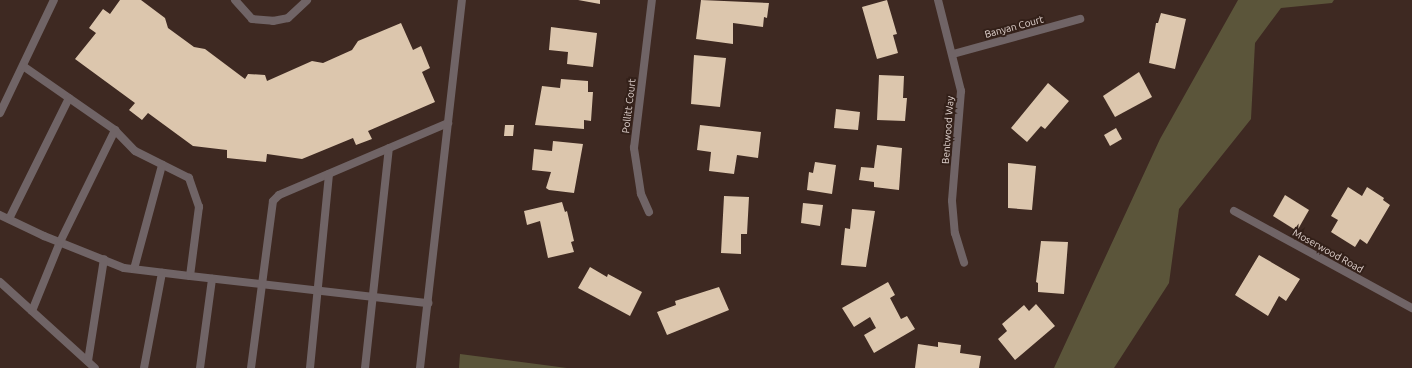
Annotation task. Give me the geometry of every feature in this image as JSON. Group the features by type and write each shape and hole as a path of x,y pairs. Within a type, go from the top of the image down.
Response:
{"street":[{"path":"0,113 54,0"},
{"path":"235,0 252,19 274,21 288,18 307,0"},
{"path":"420,368 462,0"},
{"name":"Pollitt Court","path":"649,212 641,194 634,148 652,0"},
{"name":"Bentwood Way","path":"938,0 953,54 961,106 952,201 955,233 964,263"},
{"name":"Banyan Court","path":"953,54 1080,19"},
{"path":"23,66 115,130 134,152 190,178 199,207 190,276"},
{"path":"9,219 69,98"},
{"path":"251,368 273,201 279,195 448,123"},
{"path":"32,312 60,242 115,130"},
{"path":"365,368 374,297 389,148"},
{"path":"134,269 162,165"},
{"path":"310,368 319,291 329,174"},
{"name":"Moserwood Road","path":"1234,211 1412,308"},
{"path":"0,215 104,260 134,269 428,303"},
{"path":"88,361 104,260"},
{"path":"144,368 162,272"},
{"path":"200,368 212,279"},
{"path":"0,282 95,368"}],"shaded area":[{"path":"1238,0 1334,0 1332,3 1281,8 1255,43 1251,119 1179,209 1169,283 1114,368 1054,368 1160,139"},
{"path":"460,354 567,368 459,368"}],"building":[{"path":"120,0 141,0 165,18 168,28 194,47 205,49 245,79 248,74 265,75 267,81 312,61 323,63 352,50 358,41 401,23 413,50 421,46 430,68 422,72 435,102 368,131 372,139 356,145 353,138 302,159 267,154 266,162 227,158 227,150 193,146 148,113 142,120 129,110 135,103 75,59 96,33 89,28 103,9 110,14"},
{"path":"578,0 600,0 600,4"},
{"path":"701,0 769,3 767,18 764,17 763,27 733,23 733,44 696,39"},
{"path":"887,0 897,34 893,35 898,53 877,59 862,7"},
{"path":"1161,13 1186,19 1175,69 1149,63 1156,23 1158,23"},
{"path":"551,27 597,33 593,67 567,64 568,52 549,50"},
{"path":"694,55 726,58 720,107 691,104"},
{"path":"1139,72 1152,97 1115,117 1103,96"},
{"path":"879,75 904,76 903,98 907,98 905,121 877,120"},
{"path":"561,79 588,81 588,92 593,92 591,121 584,120 584,129 535,125 542,86 560,88"},
{"path":"1048,83 1069,101 1045,129 1041,126 1027,142 1011,128"},
{"path":"836,109 860,112 858,130 834,128"},
{"path":"505,125 514,125 513,136 504,136"},
{"path":"700,125 761,132 758,158 737,155 734,174 709,171 711,152 697,150"},
{"path":"1116,128 1122,139 1110,146 1104,135"},
{"path":"553,141 583,144 574,193 549,190 546,188 551,172 532,170 534,149 552,151"},
{"path":"877,145 902,148 899,190 874,187 874,182 859,180 861,167 874,168"},
{"path":"815,162 836,165 832,194 807,190 809,172 813,173"},
{"path":"1008,163 1036,166 1032,210 1008,208"},
{"path":"1348,187 1362,196 1367,187 1384,198 1383,200 1390,205 1367,244 1360,239 1355,247 1331,232 1338,220 1331,216"},
{"path":"1285,195 1309,210 1297,231 1273,216"},
{"path":"724,196 749,197 747,234 741,234 741,254 721,253"},
{"path":"562,202 565,212 567,211 574,241 571,242 574,252 548,258 540,221 527,225 524,211"},
{"path":"803,203 823,205 820,226 801,223"},
{"path":"852,209 875,211 866,267 841,265 845,228 850,229"},
{"path":"1041,241 1068,242 1064,294 1038,292 1038,283 1036,282"},
{"path":"1259,255 1300,279 1286,301 1279,296 1268,316 1235,295"},
{"path":"590,267 607,277 608,274 642,292 630,316 578,288"},
{"path":"888,282 895,295 890,298 901,319 907,316 915,329 874,353 864,335 876,328 870,317 854,327 842,308"},
{"path":"719,287 729,310 667,335 657,312 676,305 675,301"},
{"path":"1036,304 1055,326 1015,360 998,339 1007,331 1002,324 1024,305 1029,311"},
{"path":"938,342 961,345 960,353 981,356 979,368 915,368 918,344 938,347"}]}
